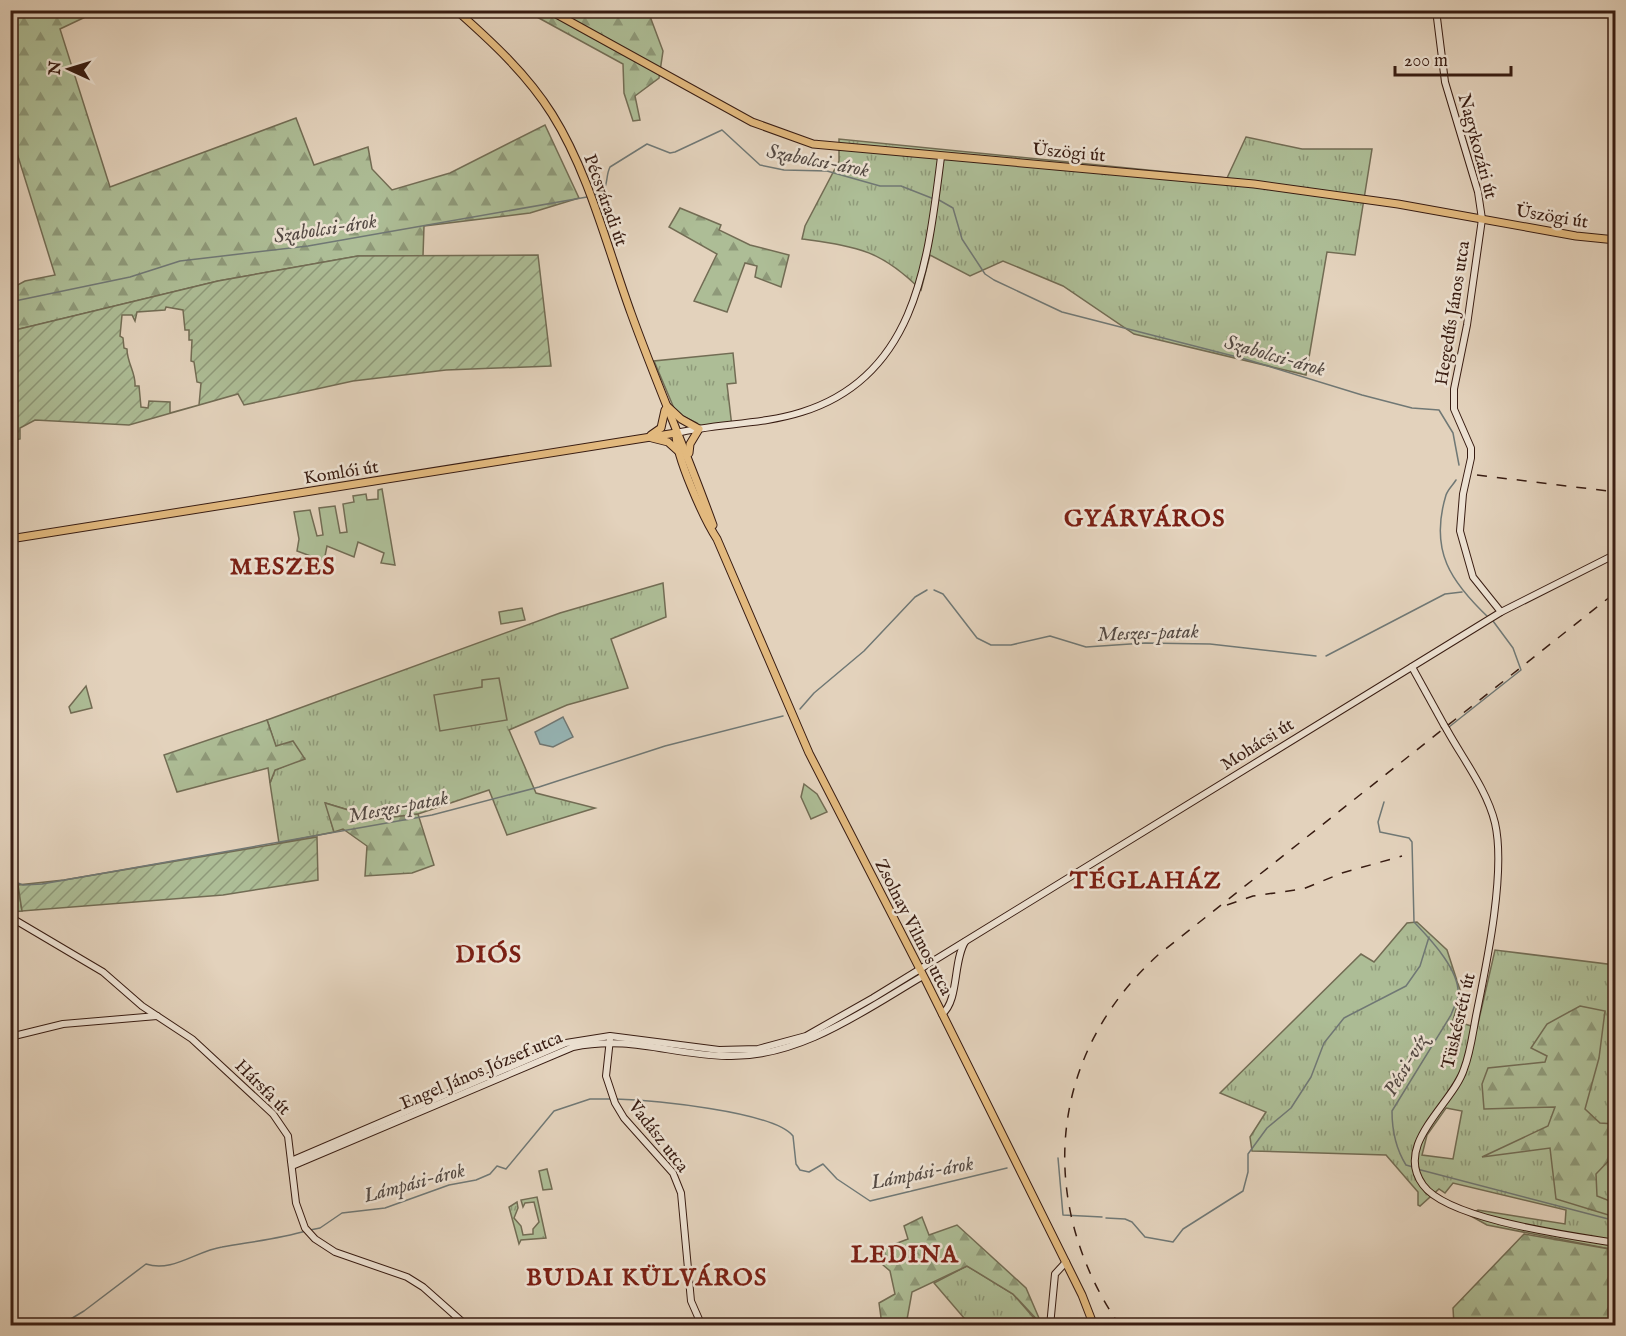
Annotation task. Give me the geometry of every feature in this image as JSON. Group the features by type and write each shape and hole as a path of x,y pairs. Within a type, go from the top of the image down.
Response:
{"main road":[{"name":"Pécsváradi út","path":"456,10 512,64 542,99 567,140 676,433"},
{"name":"Üszögi út","path":"549,10 752,122 786,136 826,146 1254,184 1398,204 1576,236 1616,240"},
{"path":"646,437 668,442 685,456 699,429 681,419 665,404"},
{"path":"646,437 661,428 665,404"},
{"name":"Komlói út","path":"10,539 676,433"},
{"name":"Zsolnay Vilmos utca","path":"676,433 717,539 809,753 1017,1164 1094,1326"}],"street":[{"name":"Nagykozári út","path":"1436,10 1445,82 1478,192 1482,219"},
{"path":"676,433 788,416 812,408 842,393 868,373 890,349 902,330 918,293 941,157"},
{"name":"Hegedűs János utca","path":"1482,219 1454,389 1454,409 1471,448 1463,494 1460,531 1473,577 1498,614"},
{"name":"Mohácsi út","path":"918,968 1498,614 1616,554"},
{"name":"Tüskésréti út","path":"1412,667 1479,786 1493,817 1497,840 1488,950 1467,1062 1456,1088 1425,1128 1416,1164 1417,1172 1422,1183 1430,1192 1490,1219 1616,1243"},
{"path":"1389,682 1406,676 1418,678"},
{"name":"Hársfa út","path":"10,917 103,972 157,1016 192,1039 273,1114 288,1136 296,1203 307,1231 335,1252 407,1277 467,1326"},
{"path":"942,1014 950,1003 958,959 967,939"},
{"path":"953,947 958,959"},
{"name":"Engel János József utca","path":"291,1164 548,1050 577,1041 610,1038 719,1050 772,1047 814,1032 918,968"},
{"name":"Engel János József utca","path":"610,1038 721,1056 772,1052 798,1045 828,1030 923,976"},
{"path":"10,1037 63,1024 157,1016"},
{"name":"Vadász utca","path":"610,1038 606,1076 614,1100 676,1180 685,1225 691,1300 702,1326"},
{"path":"1050,1326 1054,1280 1066,1264"}],"green space":[{"path":"10,11 98,11 60,29 110,187 296,118 314,165 368,147 372,169 392,190 450,173 545,125 579,198 530,213 424,226 423,256 358,256 218,281 11,331 11,284 16,286 25,281 55,275 11,134"},
{"path":"526,11 648,11 663,51 659,78 635,96 640,120 633,121 624,93 623,64"},
{"path":"1246,137 1302,149 1372,149 1355,255 1327,252 1306,375 1134,334 1063,286 1003,261 970,276 930,255 921,290 893,266 867,252 802,239 805,226 839,161 839,139 1227,178"},
{"path":"680,208 721,225 719,230 750,245 789,255 781,287 755,277 757,266 745,263 727,312 694,301 717,254 669,227"},
{"path":"538,255 551,366 446,370 353,381 244,405 238,394 129,425 35,420 20,428 20,439 11,441 11,331 218,281 358,256","holes":["166,307 183,310 185,330 189,330 189,340 192,340 191,361 194,362 197,382 201,383 199,405 170,413 170,402 149,401 148,408 141,407 139,386 135,386 127,349 124,348 123,338 120,336 122,315 132,315 135,321 137,312 165,310"]},
{"path":"733,353 736,383 727,384 732,427 700,431 697,423 676,413 654,361"},
{"path":"382,489 395,565 381,563 384,553 358,542 354,557 327,546 324,561 297,551 299,539 294,512 310,510 317,536 323,535 319,508 335,506 340,533 347,532 343,504 354,502 353,496 366,494 367,500 378,499 378,490"},
{"path":"663,583 666,617 611,639 628,688 567,705 509,730 536,793 595,808 507,835 489,790 418,814 378,819 326,803 334,832 279,843 270,783 275,770 304,758 276,747 267,720 560,613"},
{"path":"522,608 525,620 501,624 499,612"},
{"path":"499,678 507,720 440,731 434,695 482,687 482,680"},
{"path":"86,686 92,708 71,713 69,707"},
{"path":"267,720 276,746 293,741 305,759 275,770 270,783 268,768 177,792 164,755"},
{"path":"804,784 817,794 827,812 811,819 801,797"},
{"path":"325,803 378,819 418,814 434,865 412,873 365,876 367,846 343,829 334,832"},
{"path":"317,837 318,880 223,895 22,911 18,885 64,880"},
{"path":"11,881 18,885 22,911 11,912"},
{"path":"1417,922 1447,950 1461,993 1453,1020 1477,1028 1495,950 1615,965 1615,1250 1487,1225 1469,1215 1478,1210 1565,1224 1566,1210 1453,1183 1445,1193 1439,1189 1420,1206 1418,1205 1418,1192 1386,1155 1252,1151 1250,1137 1266,1112 1220,1093 1361,954 1374,962 1407,923","holes":["1446,1108 1462,1111 1453,1159 1422,1155 1427,1135"]},
{"path":"1580,1006 1605,1011 1599,1058 1585,1109 1600,1123 1615,1124 1615,1154 1596,1174 1597,1196 1615,1203 1615,1217 1556,1199 1550,1148 1482,1157 1548,1126 1555,1107 1484,1109 1482,1084 1488,1068 1545,1062 1547,1056 1531,1048 1547,1024"},
{"path":"547,1169 552,1189 543,1190 539,1171"},
{"path":"537,1197 546,1238 521,1240 519,1244 509,1207 517,1202 518,1208 514,1218 521,1226 523,1235 533,1234 533,1229 539,1222 534,1202 525,1203 523,1207 521,1200"},
{"path":"922,1217 929,1235 957,1225 1026,1288 1042,1325 1013,1294 967,1266 912,1292 906,1325 882,1325 879,1303 895,1294 890,1271 883,1265 884,1248 908,1239 904,1226"},
{"path":"1524,1234 1615,1250 1615,1325 1454,1325 1453,1308"},
{"path":"967,1266 1013,1294 1040,1325 970,1325 934,1283"}],"water":[{"path":"563,717 573,737 553,747 540,744 535,732"}],"waterway":[{"name":"Szabolcsi-árok","path":"594,195 605,187 610,167 647,144 670,153 722,130 760,165 784,170 827,171 880,186 901,186 934,199"},
{"name":"Szabolcsi-árok","path":"10,302 130,277 180,261 308,246 587,197"},
{"name":"Szabolcsi-árok","path":"939,200 953,208 962,239 985,274 994,280 1062,312 1245,359 1412,408 1439,410 1453,433 1459,465"},
{"name":"Szabolcsi-árok","path":"1456,480 1447,493 1441,515 1442,549 1454,578 1489,618"},
{"name":"Meszes-patak","path":"800,709 814,693 864,651 915,597 927,590"},
{"name":"Meszes-patak","path":"934,590 943,594 977,638 991,645 1011,645 1050,636 1086,647 1145,643 1210,644 1316,656"},
{"name":"Meszes-patak","path":"1326,656 1445,594 1462,592"},
{"name":"Pécsi-víz","path":"1449,727 1521,670 1513,648 1493,621"},
{"name":"Meszes-patak","path":"10,880 23,885 42,884 432,815 539,787 665,746 783,716"},
{"name":"Pécsi-víz","path":"1384,802 1378,822 1380,832 1409,838 1412,842 1414,922 1450,966 1458,986 1458,996 1451,1015 1392,1111 1397,1146 1406,1165 1413,1167"},
{"path":"1106,1218 1125,1219 1132,1222 1145,1237 1173,1242 1183,1229 1243,1191 1248,1172 1248,1154 1267,1128 1291,1108 1311,1077 1324,1043 1344,1018 1406,986 1420,966 1429,937"},
{"name":"Lámpási-árok","path":"310,1230 320,1228 342,1213 385,1208 449,1185 476,1180 490,1174 497,1166 506,1169 554,1111 590,1099 610,1099"},
{"name":"Lámpási-árok","path":"615,1099 710,1108 762,1120 781,1127 793,1136 796,1164 800,1170 809,1172 823,1164 837,1179 870,1201 1007,1168"},
{"path":"1058,1158 1063,1215 1102,1217"},
{"name":"Pécsi-víz","path":"1417,1169 1616,1221"},
{"name":"Lámpási-árok","path":"59,1326 84,1311 146,1264 156,1266 175,1264 212,1249 306,1231"}],"railway":[{"path":"1477,475 1616,492"},
{"path":"1120,1326 1093,1279 1075,1231 1066,1182 1066,1133 1075,1085 1093,1038 1121,995 1158,955 1616,592"},
{"path":"1227,905 1253,896 1303,889 1342,873 1402,856"}],"district":[{"name":"GYÁRVÁROS","path":"1145,518"},
{"name":"MESZES","path":"283,566"},
{"name":"TÉGLAHÁZ","path":"1146,880"},
{"name":"DIÓS","path":"489,954"},
{"name":"LEDINA","path":"905,1254"},
{"name":"BUDAI KÜLVÁROS","path":"647,1277"}]}
